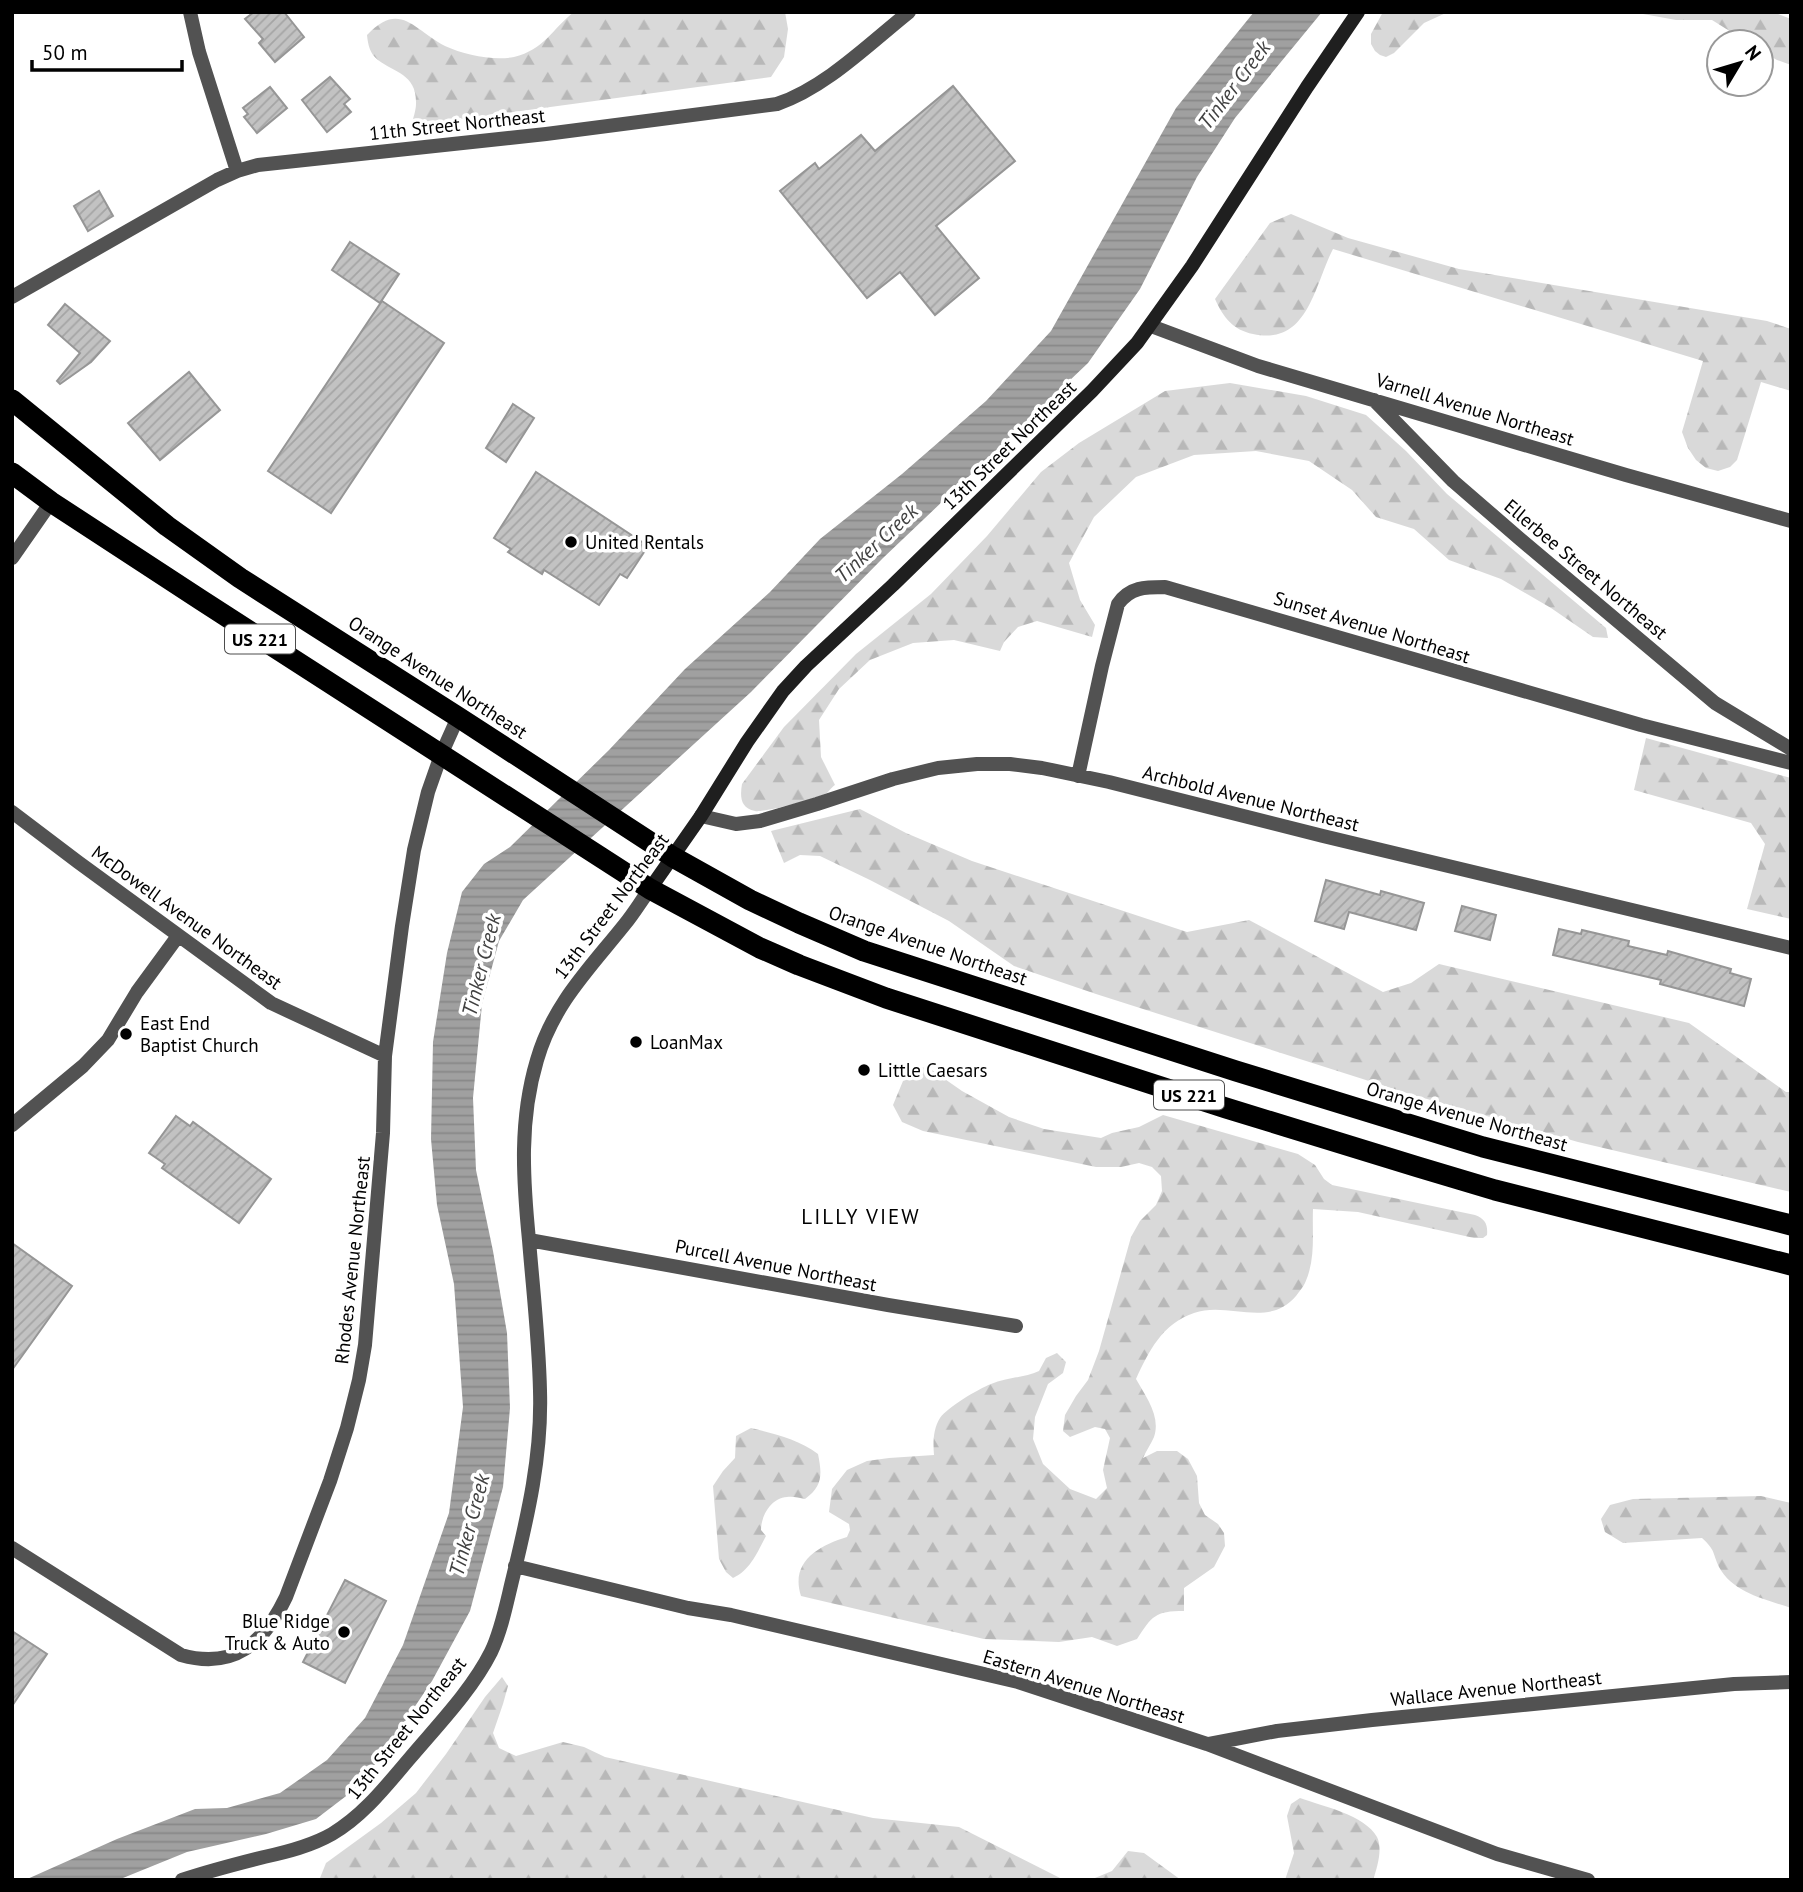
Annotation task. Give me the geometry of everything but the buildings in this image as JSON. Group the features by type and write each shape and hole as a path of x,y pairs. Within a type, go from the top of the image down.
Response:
{"highway":[{"name":"Orange Avenue Northeast","path":"12,400 167,526 240,578 673,857 750,900 864,951 1223,1067 1483,1147 1791,1225"},
{"name":"US 221","path":"12,473 51,502 650,889 760,948 886,998 1226,1108 1495,1190 1791,1265"}],"street":[{"path":"190,12 199,52 237,171"},
{"name":"11th Street Northeast","path":"12,297 237,171 258,165 546,134 777,104 796,98 829,76 909,12"},
{"name":"13th Street Northeast","path":"182,1880 302,1848 332,1835 360,1815 449,1711 491,1652 504,1613 535,1479 540,1430 540,1391 522,1154 536,1062 545,1034 557,1010 673,857 783,691 1092,391 1151,326 1359,12"},
{"name":"Varnell Avenue Northeast","path":"1151,326 1258,366 1791,522"},
{"name":"Ellerbee Street Northeast","path":"1374,399 1452,481 1715,703 1791,749"},
{"path":"12,558 51,502"},
{"name":"Sunset Avenue Northeast","path":"1078,776 1118,604 1124,596 1145,587 1165,587 1641,725 1791,763"},
{"name":"Rhodes Avenue Northeast","path":"12,1548 181,1655 198,1660 212,1661 233,1656 250,1645 278,1614 330,1481 359,1380 365,1345 383,1133 385,1056 402,926 414,850 428,792 458,717"},
{"name":"Archbold Avenue Northeast","path":"701,816 736,824 760,821 892,779 937,768 1010,764 1078,776 1791,948"},
{"name":"McDowell Avenue Northeast","path":"12,812 271,1003 385,1056"},
{"path":"12,1125 83,1066 108,1040 137,992 178,936"},
{"name":"Purcell Avenue Northeast","path":"528,1240 1016,1326"},
{"name":"Eastern Avenue Northeast","path":"515,1566 1018,1682 1207,1744 1497,1854 1588,1880"},
{"name":"Wallace Avenue Northeast","path":"1207,1744 1277,1731 1372,1720 1734,1684 1791,1682"},
{"path":"1535,1865 1542,1880"}],"green space":[{"path":"574,12 785,12 788,29 784,57 771,77 411,126 416,104 413,86 404,76 375,58 367,39 367,35 379,25 398,19 407,21 445,46 461,52 488,58 514,57 541,44"},
{"path":"1383,12 1448,12 1424,23 1394,53 1386,57 1375,51 1371,44 1371,34"},
{"path":"1632,12 1773,12 1791,19 1791,65 1775,59 1775,28 1725,28 1712,20 1676,20"},
{"path":"1291,214 1348,238 1459,269 1767,321 1791,329 1791,391 1761,382 1737,460 1730,467 1718,471 1706,468 1688,448 1682,432 1703,361 1333,249 1314,295 1297,322 1286,331 1271,335 1246,332 1230,322 1215,299 1270,223"},
{"path":"1230,383 1306,396 1366,415 1406,451 1447,494 1606,628 1608,638 1593,637 1551,608 1501,579 1449,560 1414,529 1376,517 1352,490 1309,461 1256,451 1194,455 1136,477 1094,517 1069,563 1080,600 1095,625 1092,637 1037,621 1018,627 1004,642 1000,651 954,640 913,643 870,660 839,689 819,720 821,757 835,785 827,793 779,808 755,811 746,807 741,797 742,784 784,727 856,654 931,594 987,536 1041,472 1079,443 1165,391"},
{"path":"1646,738 1791,778 1791,919 1747,909 1765,844 1751,823 1634,790"},
{"path":"860,809 906,833 972,861 1187,932 1249,920 1383,992 1411,983 1439,964 1689,1023 1786,1092 1791,1092 1791,1192 1578,1142 1413,1095 1096,994 1014,966 949,921 820,856 800,855 784,863 771,831"},
{"path":"918,1067 929,1068 962,1091 1009,1117 1044,1129 1101,1138 1139,1127 1163,1115 1298,1154 1315,1165 1324,1179 1332,1185 1475,1215 1486,1225 1487,1235 1474,1238 1358,1212 1313,1209 1311,1265 1300,1291 1285,1306 1260,1313 1207,1310 1183,1318 1165,1331 1146,1358 1136,1379 1156,1422 1154,1437 1143,1458 1157,1451 1177,1451 1188,1459 1197,1476 1199,1503 1205,1515 1218,1524 1224,1533 1225,1546 1214,1567 1184,1588 1184,1611 1155,1616 1137,1639 1117,1646 1092,1637 1059,1642 984,1639 801,1596 799,1574 803,1565 826,1545 847,1537 850,1530 849,1524 829,1512 832,1489 847,1470 867,1461 934,1455 936,1427 940,1418 950,1409 991,1384 1039,1371 1046,1358 1057,1353 1066,1362 1063,1373 1048,1384 1035,1417 1033,1439 1043,1464 1070,1489 1096,1499 1107,1488 1103,1470 1110,1438 1105,1429 1095,1427 1070,1437 1063,1431 1065,1415 1088,1380 1099,1351 1131,1237 1140,1221 1156,1205 1162,1191 1161,1176 1152,1167 1139,1163 1121,1167 1096,1167 923,1131 902,1122 893,1105 903,1081"},
{"path":"751,1428 794,1441 818,1454 820,1479 805,1499 787,1497 772,1504 763,1519 761,1530 766,1536 760,1548 749,1566 733,1578 719,1559 713,1486 735,1458 736,1436"},
{"path":"1761,1496 1791,1503 1791,1608 1750,1594 1732,1583 1719,1567 1712,1549 1702,1538 1623,1543 1605,1532 1601,1519 1610,1505 1633,1499"},
{"path":"502,1677 508,1686 493,1733 499,1748 516,1756 563,1742 584,1747 605,1757 873,1818 959,1827 1064,1880 321,1880 326,1863 381,1823 416,1793"},
{"path":"1300,1798 1342,1812 1371,1829 1379,1842 1379,1858 1373,1880 1285,1880 1294,1853 1287,1816 1291,1804"},
{"path":"1128,1851 1144,1853 1181,1880 1090,1880 1112,1871"}],"water":[{"name":"Tinker Creek","path":"1254,12 1322,12 1235,118 1197,177 1140,289 1088,363 883,558 751,692 523,900 499,941 482,1004 473,1098 476,1170 507,1333 510,1408 503,1487 470,1611 432,1681 381,1757 354,1790 316,1819 266,1834 187,1852 118,1880 25,1880 117,1839 195,1809 227,1808 280,1793 327,1760 365,1718 403,1645 449,1513 463,1407 454,1284 437,1205 431,1139 433,1042 447,953 462,892 484,864 510,847 609,750 685,669 770,592 820,539 902,474 986,401 1051,331 1176,108"}],"place":[{"name":"United Rentals","path":"571,542"},
{"name":"East End Baptist Church","path":"126,1034"},
{"name":"LoanMax","path":"636,1042"},
{"name":"Little Caesars","path":"864,1070"},
{"name":"Blue Ridge Truck & Auto","path":"344,1632"}],"district":[{"name":"LILLY VIEW","path":"861,1216"}]}
